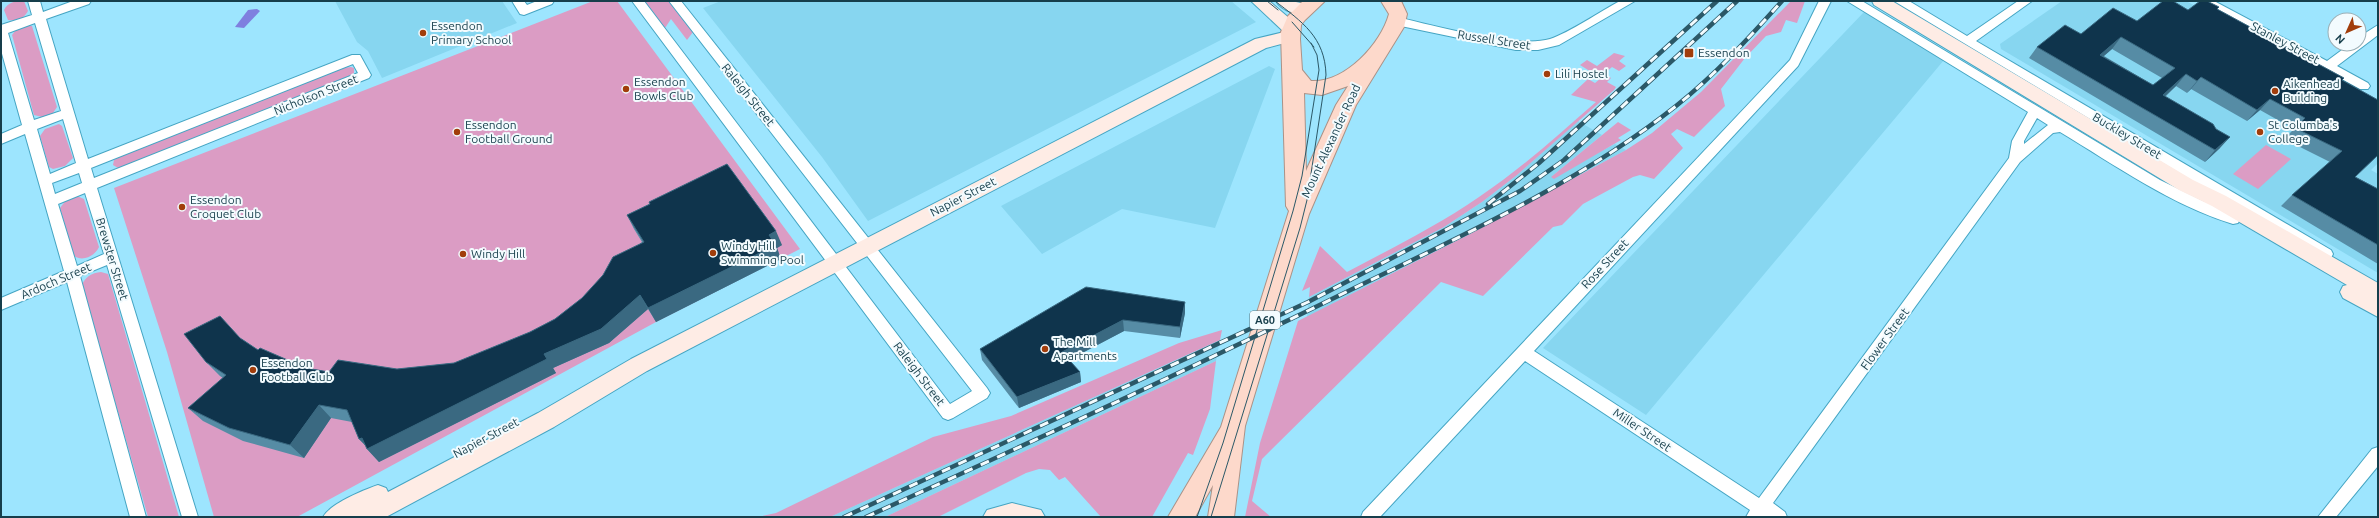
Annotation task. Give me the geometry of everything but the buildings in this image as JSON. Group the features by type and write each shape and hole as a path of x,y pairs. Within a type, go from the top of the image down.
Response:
{"main road":[{"path":"1290,32 1296,18 1310,5"},
{"name":"A60","path":"1290,32 1293,72 1296,80 1306,87 1316,89 1330,87 1354,72 1380,49 1396,10"},
{"name":"Mount Alexander Road","path":"1221,517 1233,426 1298,214 1346,105 1380,49"},
{"name":"Mount Alexander Road","path":"1293,72 1298,214"},
{"name":"Mount Alexander Road","path":"1181,517 1233,426"}],"street":[{"name":"Brewster Street","path":"34,1 190,517"},
{"path":"85,1 1,30 72,274 138,517"},
{"path":"518,1 524,11 548,1"},
{"name":"Raleigh Street","path":"638,1 948,413 982,393 675,1"},
{"path":"1258,1 1290,32"},
{"path":"1284,1 1310,5"},
{"name":"Russell Street","path":"1396,10 1516,46 1538,46 1555,42 1629,1"},
{"name":"Rose Street","path":"1369,517 1794,63 1802,50 1815,16 1825,1"},
{"name":"Buckley Street","path":"1853,1 2164,188 2198,205 2233,219"},
{"name":"Buckley Street","path":"1880,1 2186,185 2233,219 2378,310"},
{"name":"Buckley Street","path":"1900,1 2326,253 2350,277"},
{"path":"1968,41 2026,1"},
{"name":"Stanley Street","path":"2205,1 2330,66 2364,86"},
{"path":"2330,66 2378,29"},
{"name":"Napier Street","path":"335,517 542,409 639,365 1257,46 1290,32"},
{"name":"Nicholson Street","path":"45,181 356,58 365,75 51,201"},
{"name":"Flower Street","path":"2015,159 2018,141 2035,111"},
{"path":"1,139 29,128 48,124 68,113"},
{"name":"Flower Street","path":"1759,510 2015,159 2049,129 2062,127"},
{"name":"Buckley Street","path":"2186,185 2219,200 2378,293"},
{"name":"Ardoch Street","path":"1,304 111,257"},
{"name":"Miller Street","path":"1523,352 1759,510 1779,517"},
{"name":"Napier Street","path":"364,517 546,420 639,365"},
{"path":"2326,517 2378,454"},
{"path":"995,517 1012,513 1033,517"}],"shaded area":[{"path":"24,1 28,11 26,14 20,19 8,20 4,10 6,7 12,2"},
{"name":"Essendon Primary School","path":"335,1 502,1 517,23 382,78 368,51 357,42"},
{"name":"Windy Hill","path":"593,1 617,1 800,249 656,322 297,517 214,517 167,352 114,188"},
{"path":"644,1 669,1 693,32 687,40 671,19 665,28"},
{"path":"721,1 1231,1 1256,22 868,221 822,157 703,8"},
{"path":"1791,1 1805,1 1797,23 1786,20 1781,32 1766,36 1745,58 1721,89 1725,106 1694,137 1677,129 1671,134 1683,148 1654,179 1640,175 1633,177 1583,204 1562,225 1553,227 1483,296 1441,282 1262,459 1252,501 1271,517 1245,517 1260,443 1298,321 1472,233 1626,150 1652,133 1701,92"},
{"name":"St Columba's College","path":"2062,1 2186,1 2378,102 2378,163 2371,170 2378,174 2378,273 2001,49 2000,44"},
{"path":"257,9 260,11 244,28 235,27 248,10"},
{"path":"1864,12 1944,60 1646,415 1543,348"},
{"path":"27,26 32,26 57,107 53,113 42,117 34,115 12,35 15,31"},
{"path":"1614,53 1625,56 1619,61 1626,66 1619,71 1612,67 1604,74 1611,78 1607,82 1616,87 1614,90 1517,175 1482,202 1444,227 1309,297 1310,287 1302,291 1320,246 1347,272 1447,218 1510,175 1596,102 1571,95 1588,79 1595,83 1601,78 1580,65 1587,60 1597,66"},
{"path":"1269,66 1275,69 1215,228 1122,209 1042,254 1001,206"},
{"path":"343,68 354,68 354,73 346,78 124,167 118,168 113,165 114,160 121,156"},
{"path":"1578,121 1602,135 1551,177 1615,144 1626,150 1472,233 1307,317 1309,297 1444,227 1482,202 1517,175"},
{"path":"1618,122 1631,130 1618,138 1621,140 1554,179 1551,177"},
{"path":"59,124 62,126 73,158 65,166 53,169 49,167 40,136 45,129"},
{"path":"2266,145 2291,159 2258,189 2233,174"},
{"path":"77,196 84,199 99,247 95,253 85,258 77,258 74,256 60,208 66,200"},
{"path":"101,272 108,274 179,517 148,517 82,286 89,276"},
{"path":"1222,330 1220,340 830,517 758,517 776,513 933,437 1011,416 1179,343"},
{"path":"1220,340 1216,361 885,517 830,517"},
{"path":"1216,361 1210,409 1193,455 1188,453 1152,517 1101,517 1065,477 1059,480 1050,470 1039,469 1026,473 938,517 885,517"}],"tram line":[{"path":"1267,1 1278,10"},
{"path":"1211,517 1300,228 1307,200 1326,75 1325,62 1317,40 1303,24 1275,1"},
{"path":"1292,22 1312,44"},
{"path":"1197,517 1223,443 1293,211 1302,176 1319,70 1317,55 1312,44"}],"railway":[{"path":"1488,204 1539,163 1717,1"},
{"path":"844,517 1308,302 1520,191 1564,160 1737,1"},
{"path":"866,517 1042,437 1218,354 1466,234 1554,187 1637,135 1676,106 1718,69 1782,1"}],"place":[{"name":"Essendon Primary School","path":"423,33"},
{"name":"Essendon","path":"1689,53"},
{"name":"Lili Hostel","path":"1547,74"},
{"name":"Essendon Bowls Club","path":"626,89"},
{"name":"Aikenhead Building","path":"2275,91"},
{"name":"Essendon Football Ground","path":"457,132"},
{"name":"St Columba's College","path":"2260,132"},
{"name":"Essendon Croquet Club","path":"182,207"},
{"name":"Windy Hill Swimming Pool","path":"713,253"},
{"name":"Windy Hill","path":"463,254"},
{"name":"The Mill Apartments","path":"1045,349"},
{"name":"Essendon Football Club","path":"253,370"}]}
